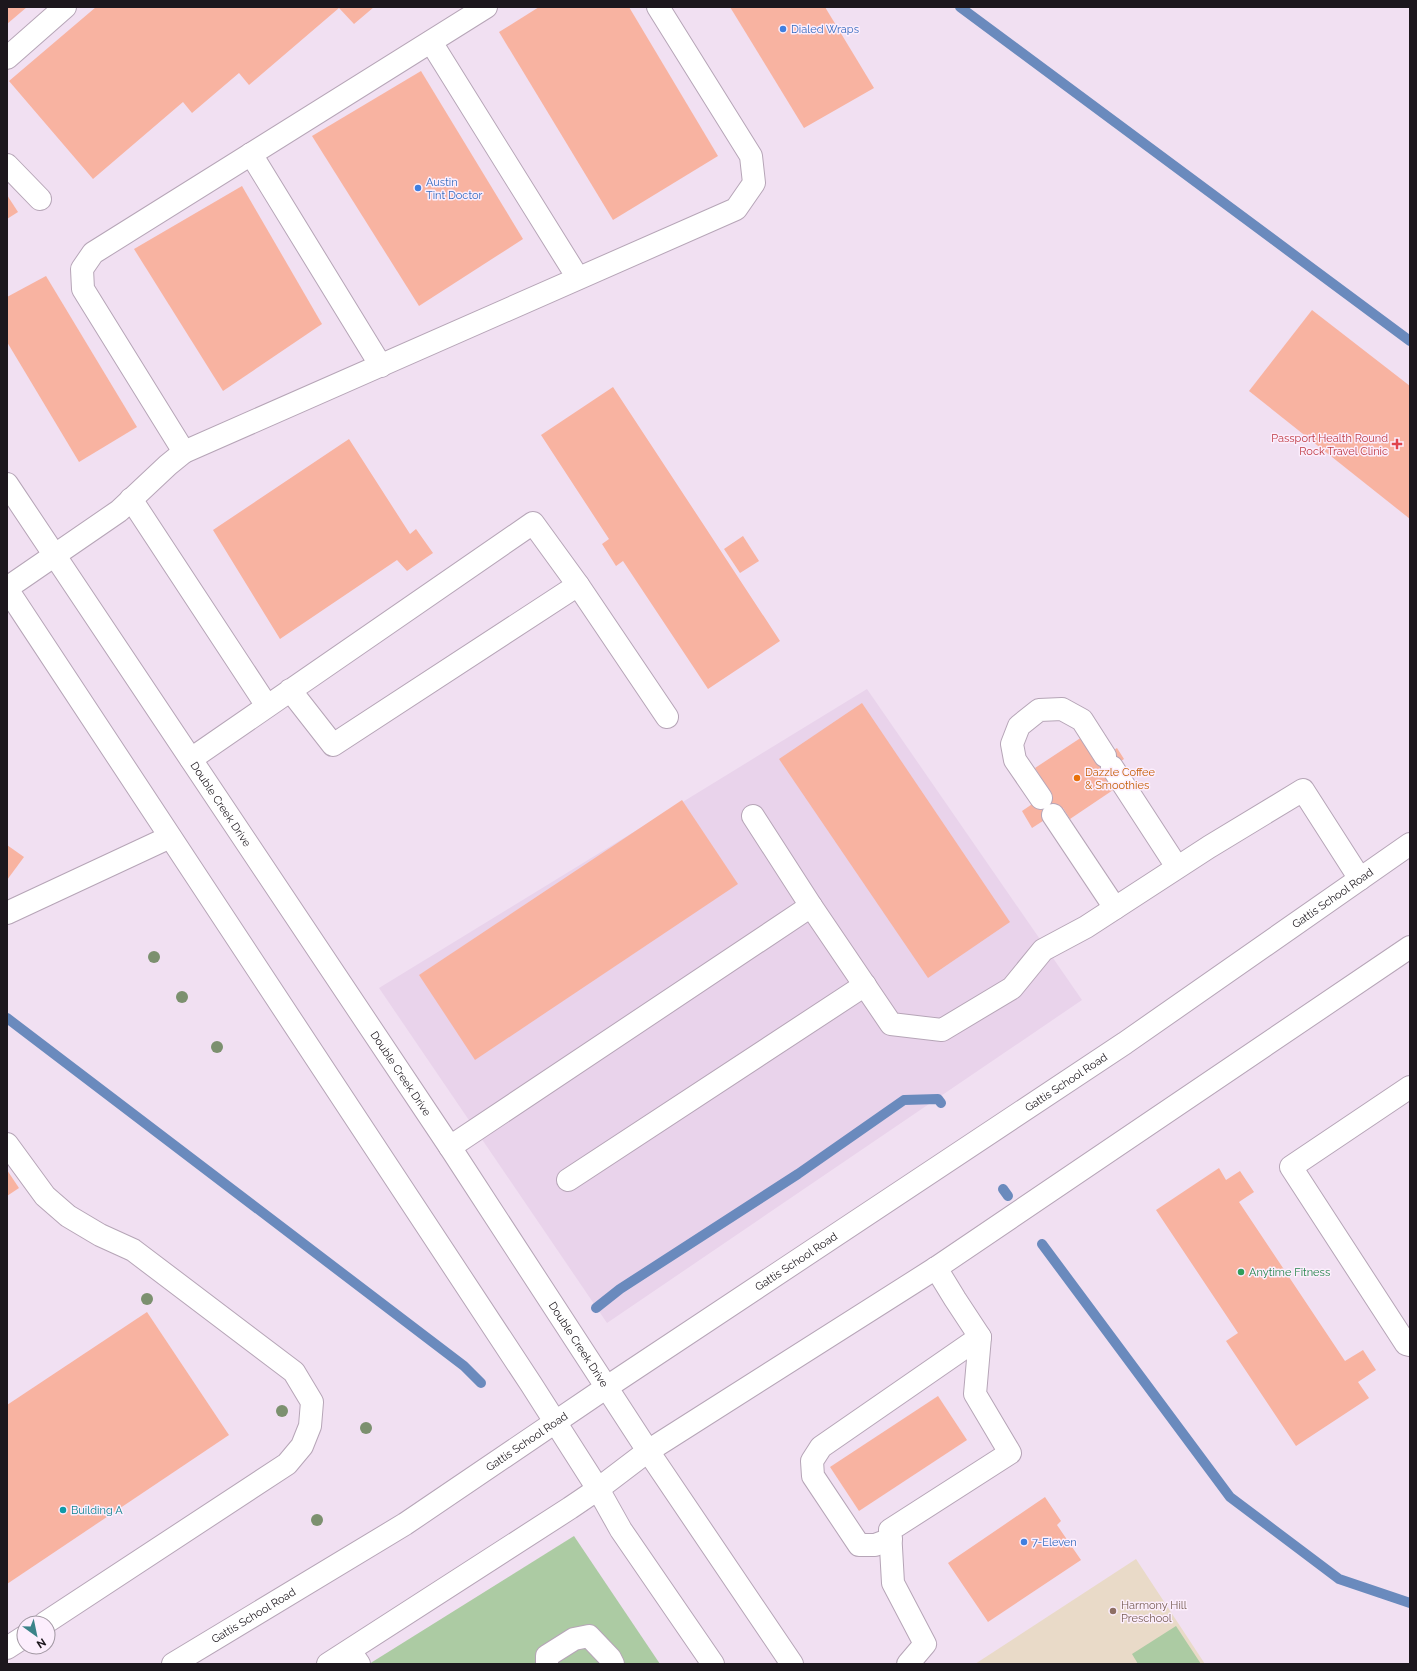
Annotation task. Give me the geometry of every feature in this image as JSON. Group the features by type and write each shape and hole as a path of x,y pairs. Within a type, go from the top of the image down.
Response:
{"main road":[{"path":"7,58 65,7"},
{"path":"184,452 83,289 82,269 93,253 486,7"},
{"path":"658,7 751,156 754,183 736,209 184,452 119,511 7,589 555,1423 598,1489 621,1530 712,1664"},
{"path":"431,42 578,278"},
{"path":"251,154 381,366"},
{"path":"7,165 40,199"},
{"name":"Double Creek Drive","path":"7,484 450,1147 648,1451 792,1664"},
{"path":"131,499 267,706"},
{"path":"191,759 533,523 578,585 667,717"},
{"path":"290,690 333,746 578,585"},
{"path":"1115,908 1015,760 1012,744 1019,726 1040,710 1062,709 1082,720 1177,867"},
{"path":"753,816 811,906 891,1024 942,1030 1012,988 1043,950 1086,927 1177,867 1303,790 1360,879"},
{"path":"7,913 170,837"},
{"name":"Gattis School Road","path":"173,1664 406,1524 607,1387 1125,1043 1410,844"},
{"path":"450,1147 811,906"},
{"path":"328,1664 354,1657 598,1489 648,1451 936,1268 1408,953"},
{"path":"568,1180 865,985"},
{"path":"1410,1087 1291,1167 1406,1344 1410,1345"},
{"path":"7,1144 45,1196 68,1216 100,1235 133,1250 294,1372 312,1402 310,1426 302,1446 287,1464 56,1616"},
{"path":"908,1664 925,1644 893,1583 890,1530 1010,1453 975,1394 980,1337 936,1268"},
{"path":"891,1539 875,1545 859,1545 813,1476 812,1461 821,1447 980,1337"},
{"path":"547,1664 547,1656 574,1639 589,1636 610,1658 613,1664"},
{"path":"7,1648 16,1642"}],"shaded area":[{"path":"867,689 1082,1000 607,1323 379,988"},
{"name":"Harmony Hill Preschool","path":"1136,1559 1205,1664 975,1664"}],"green space":[{"path":"574,1536 660,1664 369,1664"},
{"path":"1176,1626 1201,1664 1138,1664 1132,1654"}],"building":[{"path":"7,7 27,7 7,24"},
{"path":"96,7 374,7 354,24 339,8 249,85 239,73 192,113 183,102 93,179 9,81"},
{"path":"539,7 629,7 718,156 613,220 499,32"},
{"path":"730,7 825,7 874,88 804,128"},
{"name":"Austin Tint Doctor","path":"421,71 523,239 419,306 312,136"},
{"path":"242,186 322,324 223,391 134,249"},
{"path":"7,195 18,212 7,219"},
{"path":"46,276 137,427 79,462 7,342 7,297"},
{"path":"1312,310 1410,386 1410,519 1249,391"},
{"path":"613,387 780,641 708,689 623,561 616,566 602,544 609,539 541,435"},
{"path":"349,439 410,534 416,529 433,553 407,571 397,560 280,639 213,530"},
{"path":"743,536 759,561 740,573 724,549"},
{"path":"862,703 1010,922 928,978 779,759"},
{"name":"Dazzle Coffee & Smoothies","path":"1082,737 1097,761 1117,748 1124,759 1108,770 1119,786 1070,819 1063,808 1032,828 1022,811 1050,792 1035,768"},
{"path":"682,800 738,884 475,1060 419,975"},
{"path":"7,845 24,857 7,880"},
{"name":"Anytime Fitness","path":"1219,1168 1226,1180 1240,1171 1254,1192 1239,1202 1345,1361 1363,1350 1376,1370 1358,1382 1369,1398 1296,1446 1226,1341 1238,1333 1156,1210"},
{"path":"7,1170 19,1188 7,1196"},
{"name":"Building A","path":"147,1312 229,1435 7,1584 7,1405"},
{"path":"938,1396 967,1440 859,1511 830,1467"},
{"name":"7-Eleven","path":"1045,1497 1061,1521 1057,1525 1081,1560 988,1622 948,1563"}],"waterway":[{"path":"960,7 1410,341"},
{"path":"7,1018 464,1366 481,1383"},
{"path":"596,1308 620,1289 798,1174 904,1100 938,1099 941,1103"},
{"path":"1003,1189 1008,1196"},
{"path":"1042,1244 1230,1497 1339,1579 1410,1603"}],"place":[{"name":"Dialed Wraps","path":"783,29"},
{"name":"Austin Tint Doctor","path":"418,188"},
{"name":"Passport Health Round Rock Travel Clinic","path":"1397,444"},
{"name":"Dazzle Coffee & Smoothies","path":"1077,778"},
{"name":"Anytime Fitness","path":"1241,1272"},
{"name":"Building A","path":"63,1510"},
{"name":"7-Eleven","path":"1024,1542"},
{"name":"Harmony Hill Preschool","path":"1113,1611"}]}
